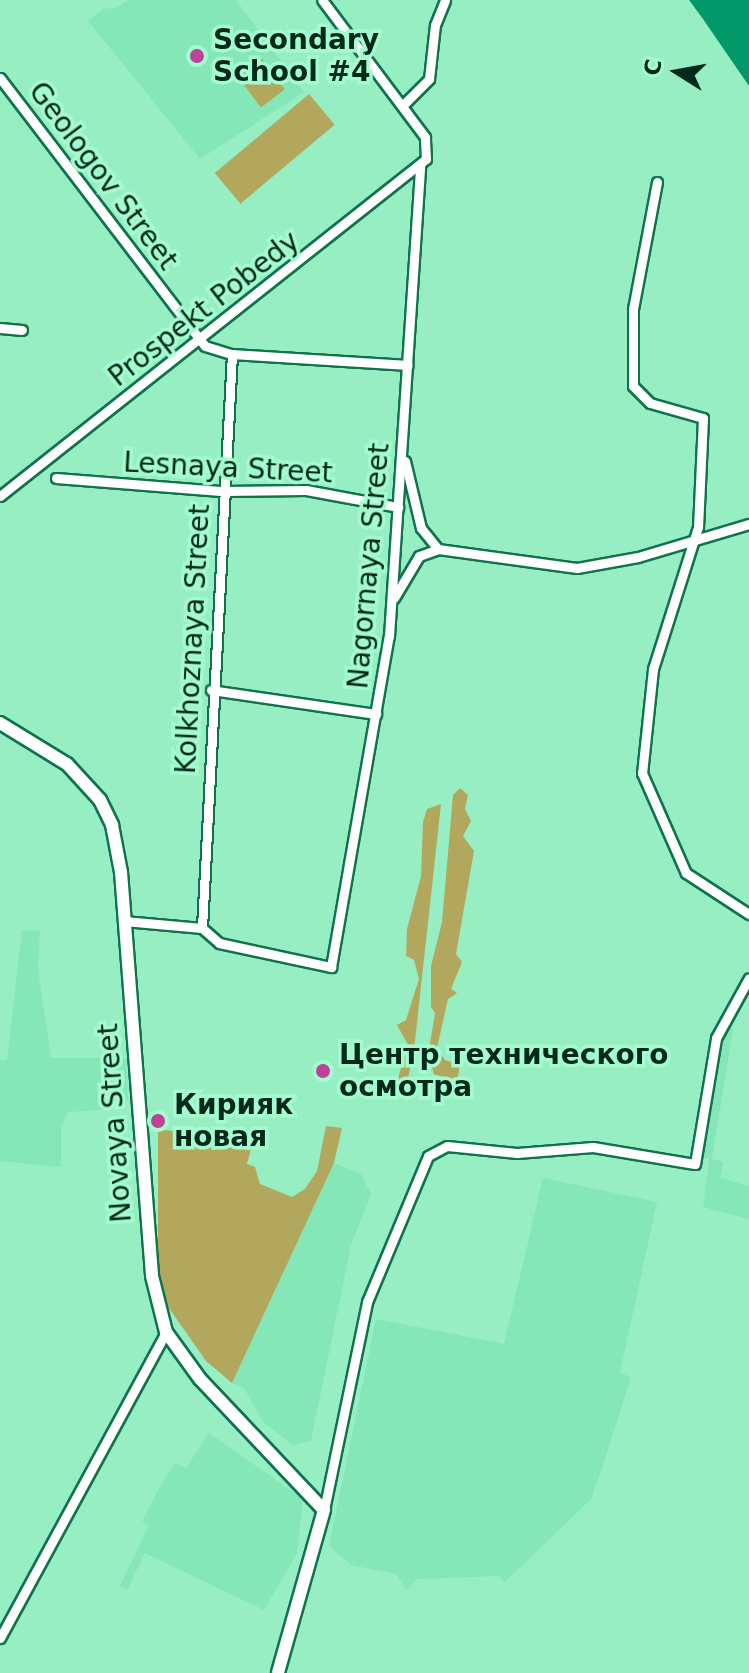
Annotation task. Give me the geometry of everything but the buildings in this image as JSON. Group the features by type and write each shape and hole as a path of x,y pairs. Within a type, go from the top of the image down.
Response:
{"street":[{"path":"322,0 403,105 429,79 435,25 445,0"},
{"name":"Geologov Street","path":"0,78 200,340"},
{"name":"Prospekt Pobedy","path":"0,496 420,167 428,151 403,105"},
{"name":"Nagornaya Street","path":"202,928 219,943 331,967 376,714 391,604 420,167"},
{"path":"657,182 633,309 631,373 641,399 703,418 695,542 653,669 642,773 686,873 749,914"},
{"path":"0,328 22,330"},
{"path":"200,340 210,350 232,354 408,365"},
{"name":"Kolkhoznaya Street","path":"202,928 211,690 232,354"},
{"path":"403,441 414,510 425,539 438,549 570,569 695,542 749,524"},
{"name":"Lesnaya Street","path":"56,478 223,491 306,490 398,507"},
{"path":"391,604 412,564 438,549"},
{"path":"211,690 376,714"},
{"name":"Novaya Street","path":"0,723 60,757 100,800 119,854 152,1276 166,1332 200,1379 324,1510"},
{"path":"124,921 202,928"},
{"path":"278,1673 324,1510 367,1302 428,1156 453,1146 517,1153 593,1147 695,1164 716,1038 749,978"},
{"path":"0,1638 166,1332"}],"shaded area":[{"name":"Secondary School #4","path":"128,0 236,0 304,92 200,159 88,21 104,8 114,9"},
{"path":"689,0 749,0 749,86 703,19"},
{"path":"262,59 285,89 261,107 238,77"},
{"path":"309,94 335,125 240,204 215,173"},
{"path":"460,788 468,795 465,809 471,821 463,836 474,851 456,954 462,962 451,989 457,993 448,999 437,1048 445,1060 460,1065 457,1082 434,1074 428,1056 435,1013 431,1007 431,966 442,922 453,795"},
{"path":"441,804 414,1050 404,1097 395,1088 408,1045 397,1025 406,1020 419,979 414,960 406,956 407,929 421,876 423,822 427,809"},
{"path":"22,930 40,931 38,969 51,1058 126,1058 128,1100 119,1101 119,1109 68,1112 61,1127 61,1167 0,1161 0,1060 7,1060"},
{"path":"722,1027 733,1029 712,1159 723,1162 720,1178 749,1186 749,1219 703,1207 709,1159 701,1157"},
{"path":"326,1126 342,1128 334,1163 232,1383 206,1361 164,1301 158,1262 158,1129 253,1142 247,1164 255,1167 260,1184 292,1197 305,1189 317,1171"},
{"path":"334,1163 361,1174 371,1194 351,1245 311,1441 293,1445 263,1422 244,1388 232,1383"},
{"path":"543,1178 657,1202 620,1373 631,1377 603,1465 591,1499 505,1582 499,1576 417,1579 406,1590 396,1574 351,1565 329,1546 376,1319 504,1344"},
{"path":"209,1433 303,1499 297,1553 264,1610 145,1553 127,1590 120,1586 149,1525 142,1521 161,1485 175,1463 186,1468"}],"place":[{"name":"Secondary School #4","path":"197,56"},
{"name":"Центр технического осмотра","path":"323,1071"},
{"name":"Кирияк новая","path":"158,1121"}]}
